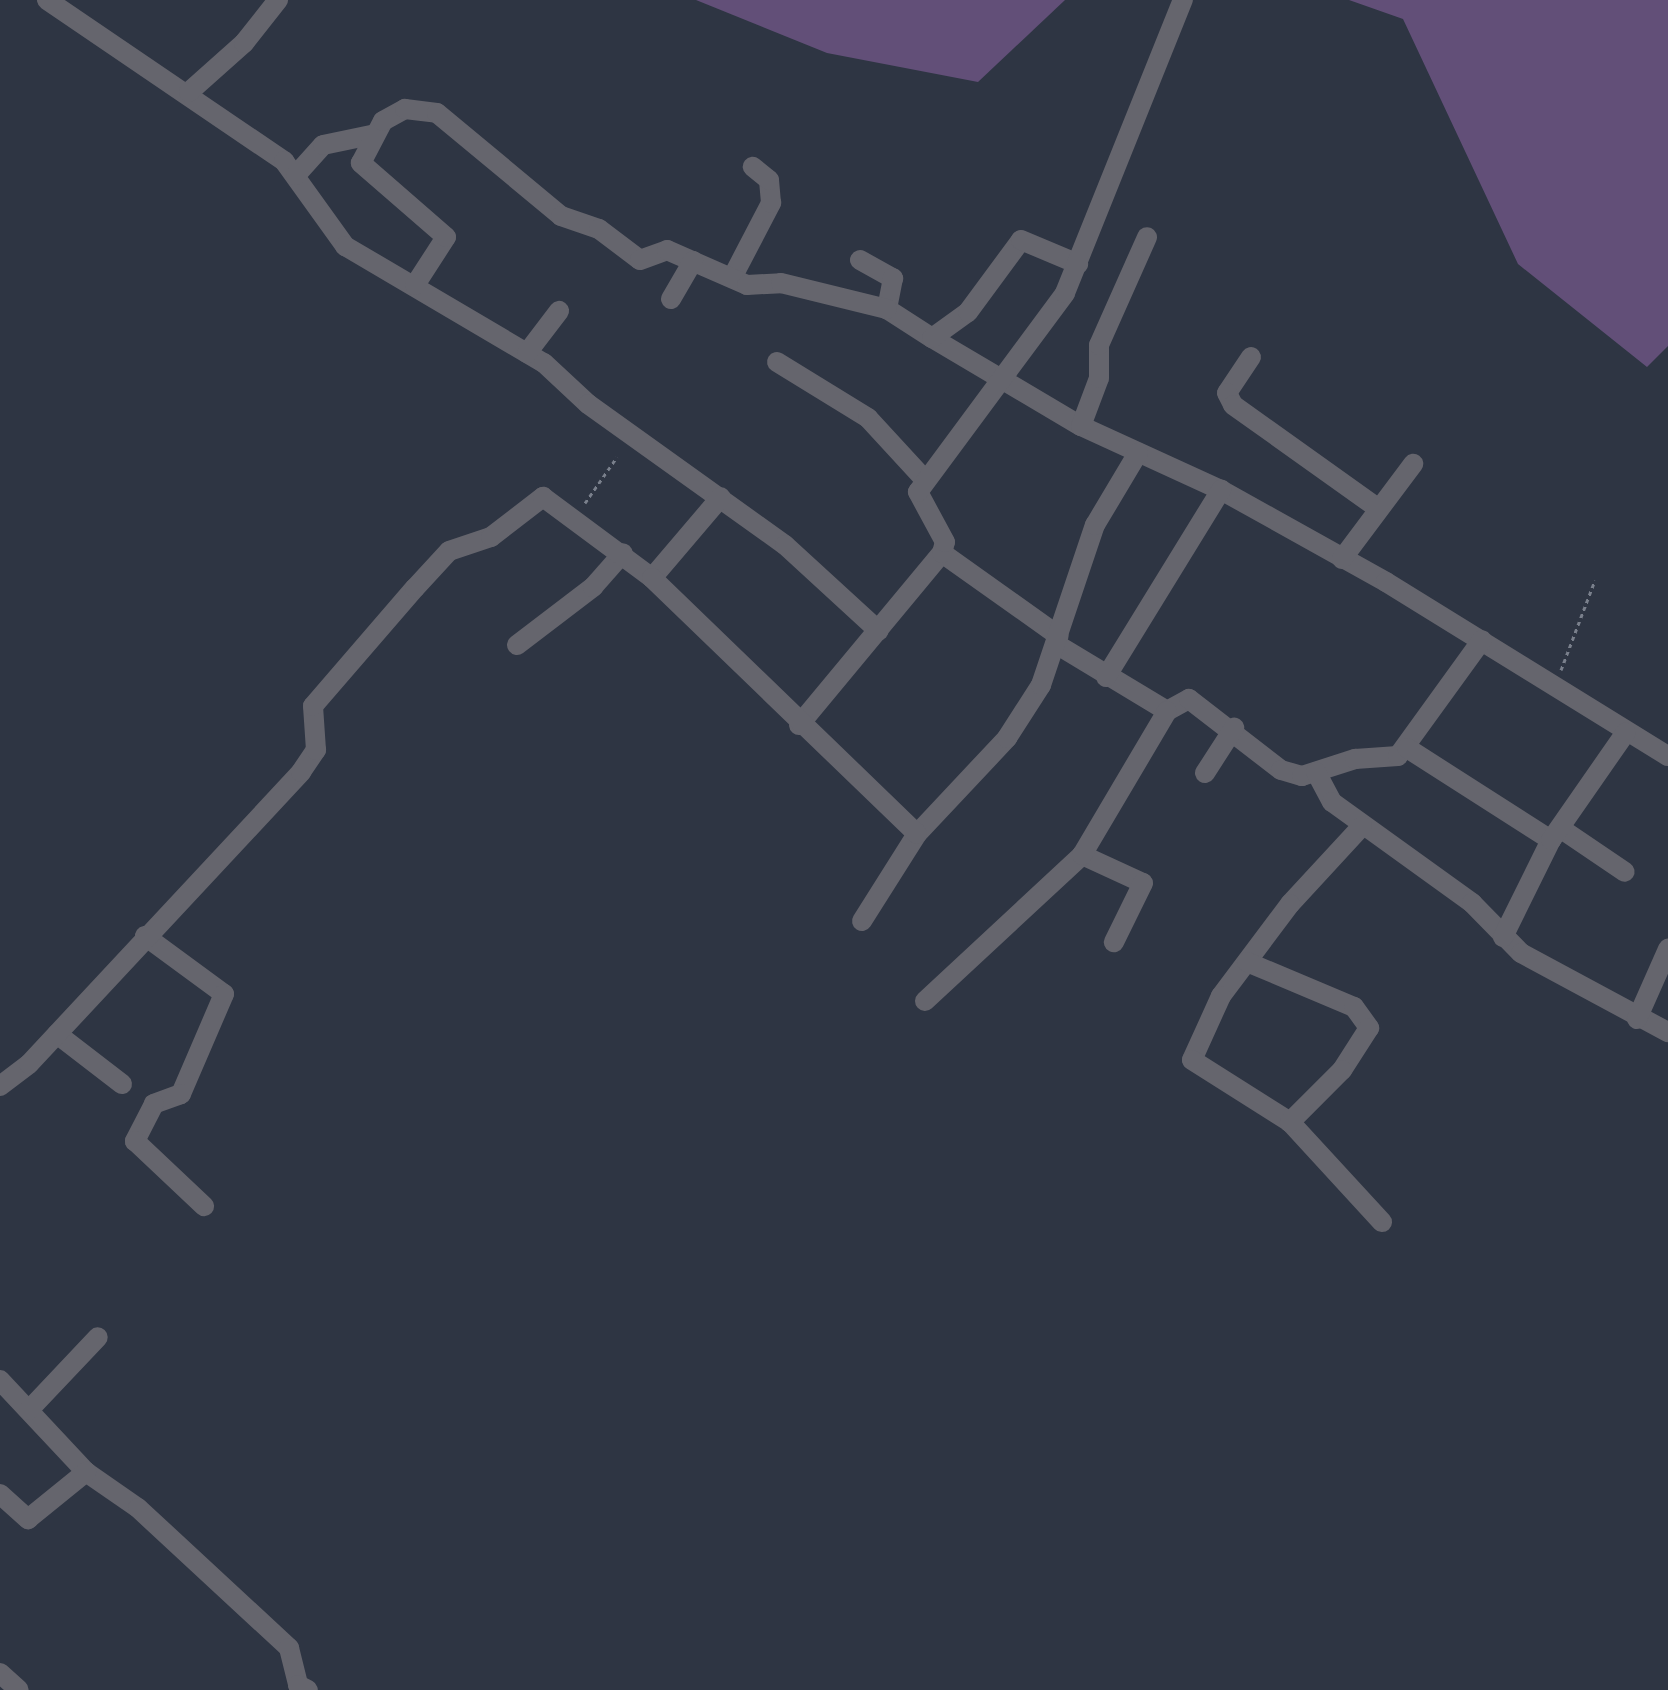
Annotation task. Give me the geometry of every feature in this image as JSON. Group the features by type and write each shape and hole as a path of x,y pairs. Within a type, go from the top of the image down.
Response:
{"street":[{"path":"47,0 189,92 296,175 345,246 527,353 721,497 879,631"},
{"path":"189,92 244,43 278,0"},
{"path":"799,725 942,553 942,536 917,501 925,480 1000,377 1053,315 1078,264 1183,0"},
{"path":"296,175 323,145 371,135 405,109 437,113 573,224 599,229 640,260 667,250 732,278 887,309 1081,426 1221,490 1342,559 1482,640 1554,690 1668,756"},
{"path":"371,135 364,168 447,240 415,285"},
{"path":"732,278 771,203 769,180 753,167"},
{"path":"1081,426 1099,378 1099,345 1147,237"},
{"path":"932,338 968,312 1021,240 1078,264"},
{"path":"860,260 893,278 887,309"},
{"path":"671,299 693,261"},
{"path":"527,353 559,311"},
{"path":"1251,357 1227,393 1233,405 1379,509"},
{"path":"777,362 868,418 925,480"},
{"path":"862,921 917,834 1007,738 1058,640 1095,525 1138,453"},
{"path":"1342,559 1413,464"},
{"path":"1106,677 1221,490"},
{"path":"0,1086 57,1034 301,772 316,750 313,706 449,551 491,537 543,497 576,516 652,578 799,725 917,834"},
{"path":"652,578 721,497"},
{"path":"517,645 593,587 623,553"},
{"path":"942,553 1106,677 1167,711"},
{"path":"925,1001 1082,855 1167,711 1189,699 1234,728 1288,774 1316,772 1398,756 1407,748 1482,640"},
{"path":"1205,773 1234,728"},
{"path":"1503,937 1555,834 1626,732"},
{"path":"1407,748 1625,872"},
{"path":"1316,772 1332,802 1472,903 1503,937 1637,1019 1668,1032"},
{"path":"1362,826 1221,996 1192,1060 1290,1122 1382,1222"},
{"path":"1082,855 1143,883 1114,942"},
{"path":"145,936 224,994 181,1094 154,1104 135,1141 204,1206"},
{"path":"1637,1019 1668,949"},
{"path":"1247,962 1354,1007 1369,1028 1342,1070 1290,1122"},
{"path":"57,1034 122,1084"},
{"path":"29,1410 98,1337"},
{"path":"0,1380 86,1472 138,1508 289,1648 298,1685 308,1690"},
{"path":"0,1494 28,1519 86,1472"},
{"path":"0,1673 19,1690"}],"path":[{"path":"576,516 617,457"},
{"path":"1554,690 1595,580"}],"shaded area":[{"path":"696,0 1065,0 978,82 827,53"},
{"path":"1349,0 1668,0 1668,346 1647,367 1518,264 1403,19"}]}
